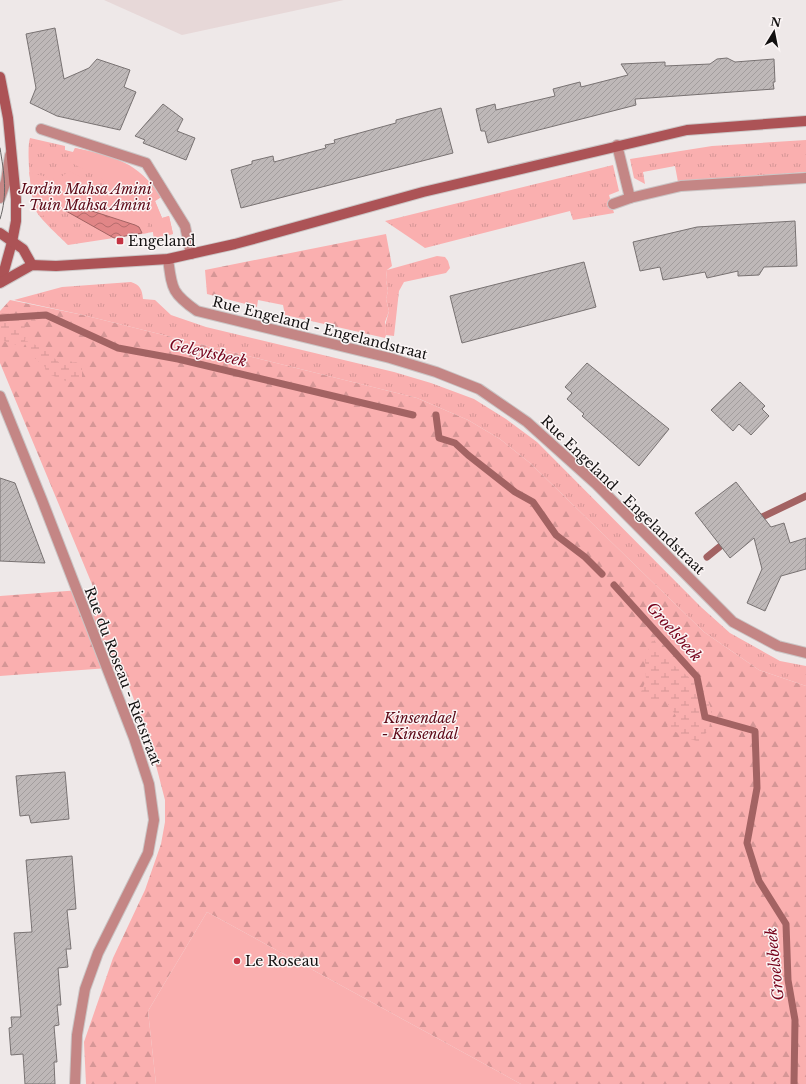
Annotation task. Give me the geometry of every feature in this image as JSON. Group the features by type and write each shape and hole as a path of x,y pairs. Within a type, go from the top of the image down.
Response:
{"main road":[{"path":"0,77 11,150 16,199 16,221 1,282"},
{"path":"1,282 32,265 56,266 168,259 192,254 235,244 423,192 617,145 687,130 806,121"},
{"path":"0,234 23,249 32,265"}],"street":[{"path":"41,129 146,163 185,226 192,254"},
{"path":"617,145 630,198"},
{"path":"0,198 6,181 11,150"},
{"path":"612,204 630,198 681,186 806,178"},
{"name":"Rue Engeland - Engelandstraat","path":"168,259 172,289 182,301 197,311 390,358 436,372 479,389 527,422 596,484 733,622 778,646 806,653"},
{"name":"Rue du Roseau - Rietstraat","path":"0,396 134,738 149,784 154,820 148,853 98,952 85,989 77,1035 75,1084"}],"shaded area":[{"path":"104,0 344,0 182,35"}],"green space":[{"name":"Jardin Mahsa Amini - Tuin Mahsa Amini","path":"30,138 65,146 65,150 73,152 75,148 113,158 134,169 143,176 161,197 155,201 162,218 169,216 173,234 154,238 153,232 68,245 46,224 36,211 32,197 30,175"},
{"path":"806,140 806,172 678,182 675,166 643,172 645,184 634,178 630,159 712,146"},
{"path":"75,148 102,154 124,162 134,168 152,185 161,197 155,201 162,218 169,216 173,234 154,238 149,205 70,162"},
{"path":"613,165 619,191 609,195 614,213 573,220 570,211 425,248 385,221"},
{"path":"69,171 146,209 148,233 114,238 67,212 41,216 36,211 29,172 57,180"},
{"path":"386,234 392,266 387,270 386,280 388,291 386,299 389,311 385,322 385,338 285,315 283,305 258,300 257,307 207,294 205,270"},
{"path":"437,256 445,257 450,268 446,273 404,282 399,291 394,336 386,335 385,326 389,311 386,299 388,291 386,280 387,270"},
{"path":"131,282 140,288 143,299 155,300 171,315 206,327 394,372 431,383 474,399 506,419 537,442 701,607 730,633 780,661 806,666 806,686 759,670 704,632 530,463 500,439 468,420 417,398 83,315 14,300 62,287"},
{"name":"Kinsendael - Kinsendal","path":"10,300 83,315 417,398 468,420 500,439 530,463 704,632 759,670 806,686 806,1084 521,1084 207,912 148,1011 156,1084 86,1084 84,1042 113,958 145,890 161,844 165,822 165,800 151,746 122,667 0,676 0,596 94,589 0,363 0,311"},
{"path":"2,313 31,315 36,321 24,322 26,335 25,341 41,347 61,364 76,362 82,366 82,381 68,382 46,373 45,367 30,354 24,342 21,346 6,342 0,337 0,315"},
{"path":"653,638 666,659 700,686 705,693 712,711 709,729 699,742 682,736 667,726 676,716 664,698 654,704 641,692 646,680 645,659"},
{"name":"Le Roseau","path":"207,912 521,1084 156,1084 148,1011"}],"water":[{"path":"68,208 92,211 135,225 139,227 142,233 114,238 66,211"}],"building":[{"path":"55,28 64,79 89,68 97,59 130,70 124,87 136,92 120,130 57,116 30,103 36,88 26,34"},
{"path":"727,58 735,62 774,59 774,89 635,99 636,105 488,143 485,131 481,131 476,109 495,104 496,110 555,96 553,89 580,82 581,87 628,75 621,64 665,62 665,66 710,64 717,59"},
{"path":"163,104 183,119 177,131 195,138 186,160 143,143 145,140 135,136"},
{"path":"441,108 453,153 241,208 231,170 252,164 252,161 273,156 274,162 326,148 325,145 335,143 334,140 396,123 396,120"},
{"path":"795,221 797,266 764,267 759,275 738,276 738,271 707,278 705,272 663,280 660,267 640,271 633,242 697,227"},
{"path":"584,262 596,307 462,343 450,296"},
{"path":"587,363 669,429 639,466 582,416 584,414 567,399 572,393 565,387"},
{"path":"740,382 765,406 762,409 769,416 751,435 739,424 733,431 711,410"},
{"path":"0,478 15,483 45,563 0,561"},
{"path":"736,482 771,527 784,523 790,543 806,538 806,569 781,576 765,611 747,603 762,569 754,538 730,558 695,513"},
{"path":"65,772 69,819 31,823 29,815 20,816 16,776"},
{"path":"72,856 76,909 67,910 71,949 66,949 68,967 58,968 61,1005 57,1005 59,1025 54,1026 57,1062 54,1062 55,1084 25,1084 23,1054 11,1055 9,1028 12,1027 11,1017 21,1017 14,933 32,932 26,860"}],"waterway":[{"name":"Geleytsbeek","path":"0,318 46,315 118,348 178,359 413,415"},
{"name":"Groelsbeek","path":"436,415 439,438 455,443 515,492 533,502 556,535 585,557 602,574"},
{"name":"Geleytsbeek","path":"756,520 806,496"},
{"name":"Geleytsbeek","path":"707,557 728,540"},
{"name":"Groelsbeek","path":"614,585 697,677 705,717 755,731 757,788 747,843 759,881 786,924 788,980 795,1020 794,1084"}],"tram line":[{"path":"0,148 5,192 0,219"}],"place":[{"name":"Engeland","path":"120,241"},
{"name":"Le Roseau","path":"237,961"}]}
